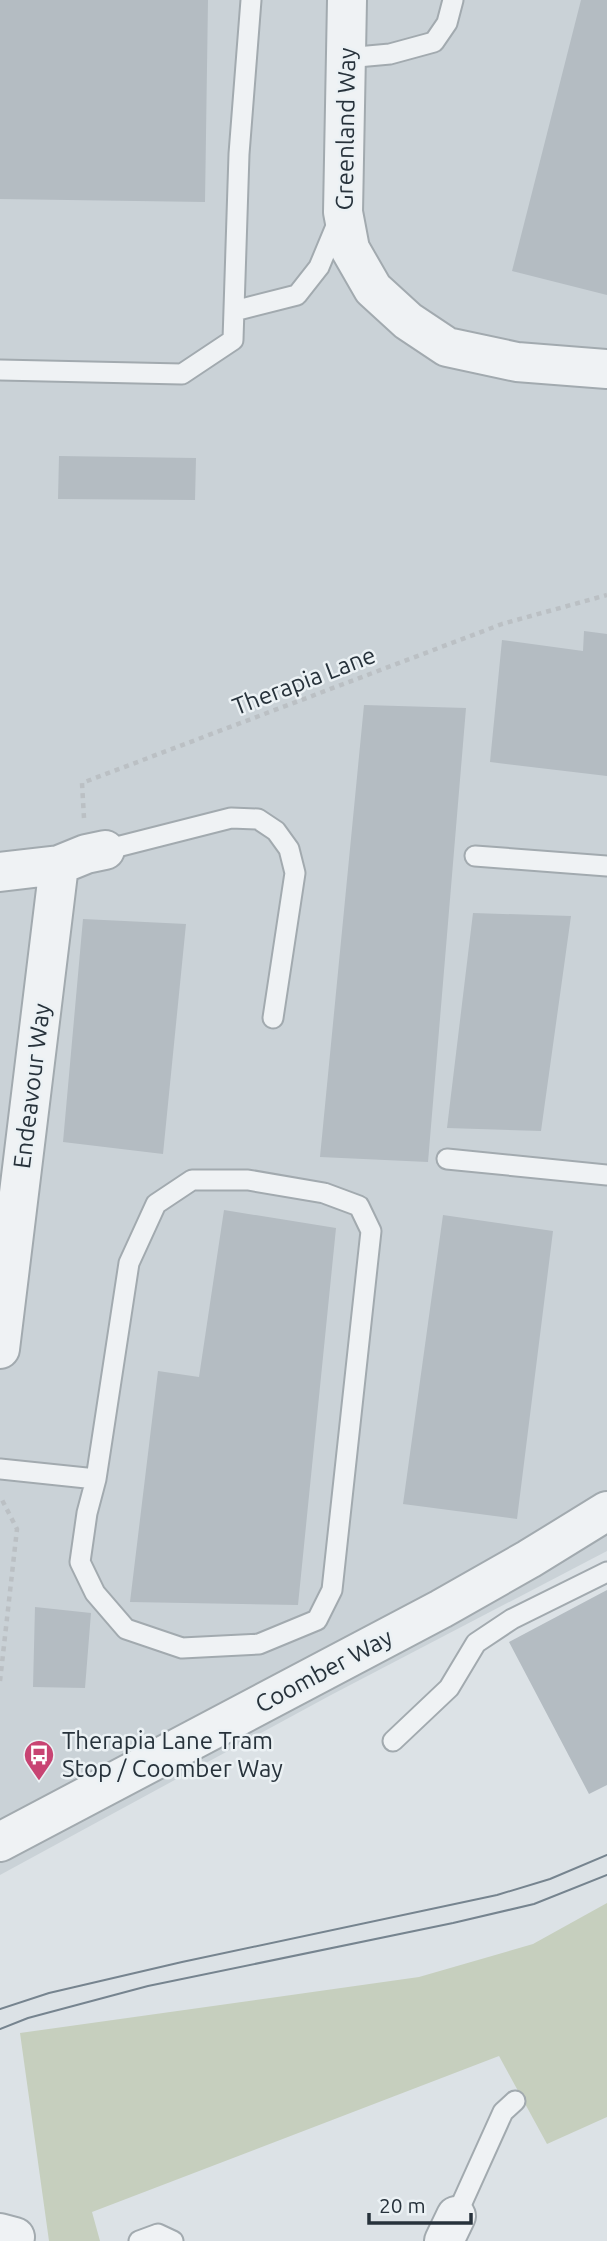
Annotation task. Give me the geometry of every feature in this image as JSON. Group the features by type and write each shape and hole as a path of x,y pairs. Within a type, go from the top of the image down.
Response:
{"street":[{"name":"Greenland Way","path":"347,0 342,212 350,249 373,289 408,321 447,347 517,362 607,369"},
{"path":"0,872 83,856"},
{"name":"Endeavour Way","path":"0,1349 83,856"},
{"name":"Coomber Way","path":"0,1842 441,1609 607,1511"}],"lane":[{"path":"0,370 182,374 233,340 239,155 251,0"},
{"path":"346,58 390,54 434,42 447,23 453,0"},
{"path":"234,311 297,295 319,267 342,212"},
{"path":"83,856 231,818 258,819 276,831 289,849 295,873 273,1018"},
{"path":"475,856 607,866"},
{"path":"447,1159 607,1175"},
{"path":"192,1180 248,1180 324,1193 359,1206 371,1231 370,1245 332,1590 317,1620 259,1644 182,1648 125,1629 94,1593 80,1562 87,1513 96,1479 129,1263 156,1205 192,1180"},
{"path":"0,1469 96,1479"},
{"path":"393,1741 449,1688 476,1643 512,1619 607,1572"},
{"path":"450,2228 503,2112 515,2101"},
{"path":"139,2241 158,2234 173,2241"}],"path":[{"name":"Therapia Lane","path":"83,856 82,783 502,624 607,596"},
{"path":"0,1496 17,1529 0,1681"}],"shaded area":[{"path":"0,0 607,0 607,1551 331,1695 0,1875"}],"green space":[{"path":"607,1903 607,2117 547,2144 499,2056 92,2212 100,2241 49,2241 20,2033 419,1977 533,1944"}],"building":[{"path":"0,0 208,0 205,202 0,199"},
{"path":"581,0 607,0 607,295 512,271"},
{"path":"59,456 196,458 195,500 58,499"},
{"path":"584,631 607,634 607,776 490,762 502,640 583,651"},
{"path":"364,705 466,708 428,1162 320,1157"},
{"path":"473,913 571,916 541,1131 447,1128"},
{"path":"83,919 186,924 163,1154 63,1142"},
{"path":"224,1210 336,1228 298,1605 130,1602 158,1371 199,1377"},
{"path":"443,1215 553,1231 517,1519 403,1504"},
{"path":"607,1590 607,1785 589,1794 509,1642"},
{"path":"35,1607 91,1613 85,1688 33,1687"}],"tram line":[{"path":"0,2009 49,1993 182,1962 497,1895 550,1879 607,1855"},
{"path":"0,2029 28,2018 148,1986 534,1904 607,1875"}],"place":[{"name":"Therapia Lane Tram Stop / Coomber Way","path":"39,1782"}]}
